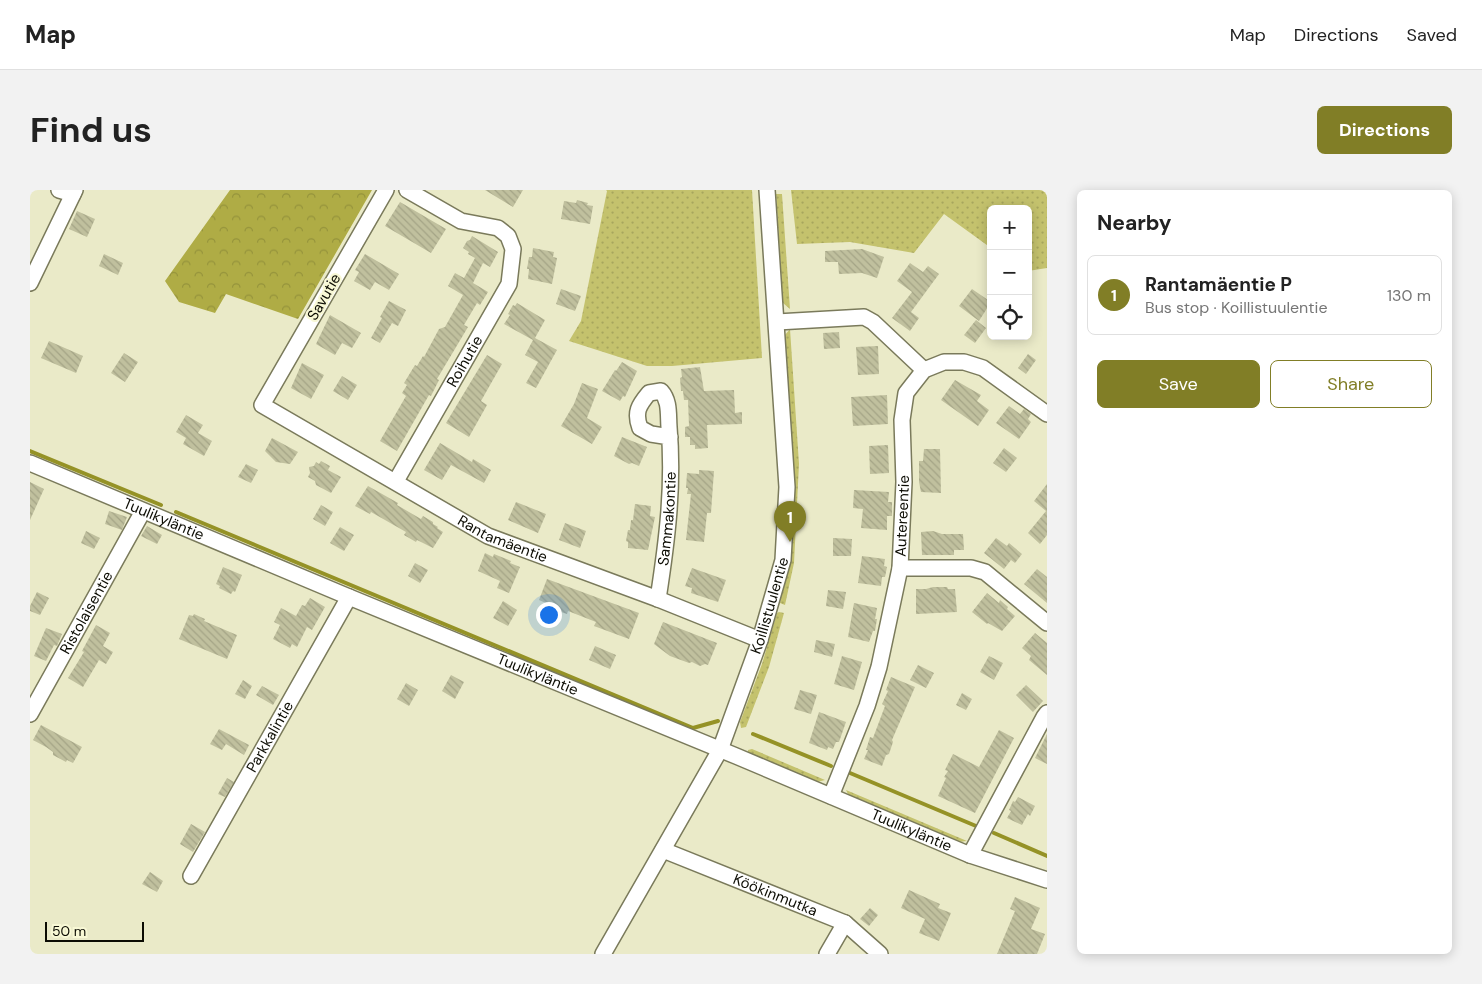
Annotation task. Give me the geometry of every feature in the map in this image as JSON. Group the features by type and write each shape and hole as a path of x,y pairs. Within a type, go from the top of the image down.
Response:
{"street":[{"name":"Savutie","path":"262,405 386,190"},
{"name":"Roihutie","path":"396,481 509,284 513,249 508,236 498,228 461,221 408,190"},
{"name":"Koillistuulentie","path":"603,954 720,750 760,640 783,560 787,487 767,190"},
{"path":"30,283 69,191"},
{"path":"777,322 864,317 873,322 924,370 944,362 964,362 983,368 1047,414"},
{"name":"Autereentie","path":"831,796 867,706 879,667 900,568 904,482 902,420 906,393 924,370"},
{"name":"Rantamäentie","path":"262,405 488,536 658,599 760,640"},
{"name":"Sammakontie","path":"658,599 668,527 671,482 670,437"},
{"name":"Tuulikyläntie","path":"30,464 970,855 1047,880"},
{"name":"Ristolaisentie","path":"30,714 143,511"},
{"path":"900,568 971,568 985,572 1047,623"},
{"name":"Parkkalintie","path":"192,876 349,597"},
{"path":"970,855 1047,713"},
{"name":"Köökinmutka","path":"663,850 845,923 880,954"},
{"path":"826,954 845,923"}],"shaded area":[{"path":"606,190 752,190 762,358 672,366 647,366 569,341 581,321"},
{"path":"791,190 1047,190 1047,268 1032,270 1032,205 987,205 987,245 944,214 914,253 850,242 797,244"},
{"path":"776,194 782,194 790,309 783,303"},
{"path":"790,329 799,464 794,563 785,605 780,603 787,560 793,462 785,335"},
{"path":"777,613 784,613 769,667 746,727 741,728 740,722 762,664"},
{"path":"752,749 825,780 817,782 748,753 748,750"},
{"path":"846,790 967,841 958,842 849,796"}],"green space":[{"path":"230,190 372,190 298,319 226,294 215,313 179,302 165,281"}],"building":[{"path":"485,190 523,190 513,207"},
{"path":"577,200 593,206 590,224 561,219 564,201 576,203"},
{"path":"400,202 446,229 431,253 385,226"},
{"path":"77,211 95,219 87,237 69,229"},
{"path":"472,236 498,252 490,267 483,263 473,283 488,292 480,305 477,303 464,325 468,327 437,379 439,380 431,396 429,395 397,451 380,441 406,396 402,393 407,385 404,383 415,365 417,366 424,357 439,329 445,327 463,295 448,286 455,273 464,278 475,258 463,248"},
{"path":"533,248 554,252 553,257 557,258 552,284 528,279 529,269 527,269 529,257 532,257"},
{"path":"862,249 884,257 877,278 862,273 839,274 838,262 825,262 825,251"},
{"path":"104,254 123,263 118,275 99,266"},
{"path":"365,254 399,274 389,290 375,282 370,290 354,281 359,272 355,270"},
{"path":"910,263 923,272 928,266 939,274 911,312 919,318 910,331 892,318 912,292 897,281"},
{"path":"561,289 581,296 575,311 556,304"},
{"path":"972,289 987,299 987,308 979,321 959,306"},
{"path":"389,301 406,310 398,326 392,323 380,343 371,338"},
{"path":"517,303 545,320 535,338 557,350 536,388 526,383 538,362 525,355 533,340 504,324 510,315 508,314 513,305 515,306"},
{"path":"330,315 361,333 352,348 342,343 335,355 316,344"},
{"path":"976,320 986,328 975,343 964,335"},
{"path":"839,332 840,348 824,349 823,333"},
{"path":"49,341 83,356 76,373 41,358"},
{"path":"878,346 879,374 858,375 856,347"},
{"path":"124,353 138,362 125,382 111,373"},
{"path":"1028,354 1036,360 1026,374 1018,368"},
{"path":"487,355 502,364 481,401 487,405 469,437 446,423"},
{"path":"622,362 637,371 625,397 623,396 620,401 602,391"},
{"path":"302,363 324,375 311,399 291,388"},
{"path":"700,367 704,391 734,390 735,413 742,412 742,424 707,425 708,448 695,449 695,445 690,445 690,437 685,437 685,427 689,426 688,400 684,400 680,378 682,377 681,369"},
{"path":"342,376 357,385 348,400 333,391"},
{"path":"955,380 981,395 977,401 989,410 978,426 941,400"},
{"path":"582,383 598,389 587,418 602,427 592,444 561,426 574,404"},
{"path":"887,395 888,424 853,426 851,397"},
{"path":"1009,406 1020,414 1024,409 1031,414 1028,419 1031,422 1019,439 996,423"},
{"path":"186,415 203,425 198,433 212,441 204,456 183,444 186,438 176,432"},
{"path":"622,437 647,447 639,466 632,463 629,464 614,456"},
{"path":"272,438 298,452 290,464 276,462 265,451"},
{"path":"440,443 472,462 473,459 491,470 484,483 451,465 442,480 424,470"},
{"path":"888,445 889,473 870,474 869,446"},
{"path":"1004,448 1017,458 1006,472 993,463"},
{"path":"924,449 940,449 941,493 921,492 919,461 923,461"},
{"path":"321,461 330,466 328,470 341,477 331,493 316,485 315,481 308,477 310,473 309,467 314,466 316,462 319,464"},
{"path":"246,464 258,470 251,483 238,477"},
{"path":"699,470 714,471 711,513 707,513 704,542 686,540 691,494 687,494 687,473 699,474"},
{"path":"30,482 44,489 30,520"},
{"path":"1047,484 1047,535 1040,544 1028,533 1046,511 1034,501"},
{"path":"368,486 421,519 423,516 433,522 443,532 433,548 417,540 416,542 404,535 406,532 371,512 370,514 355,506"},
{"path":"854,490 889,492 888,502 892,502 892,516 887,516 887,530 861,528 863,509 853,508"},
{"path":"516,502 546,514 538,533 508,520"},
{"path":"635,504 651,506 650,516 655,517 648,550 628,548 628,542 626,541 631,520 633,520"},
{"path":"321,505 333,512 325,526 313,519"},
{"path":"109,511 127,517 122,530 105,524"},
{"path":"565,523 586,531 580,548 559,540"},
{"path":"147,526 162,535 157,544 141,536"},
{"path":"340,527 354,535 344,551 330,543"},
{"path":"86,531 100,538 94,549 81,543"},
{"path":"933,531 942,534 963,534 964,550 954,550 954,555 922,555 921,532"},
{"path":"833,538 852,539 851,556 833,556"},
{"path":"996,538 1007,546 1009,543 1022,554 1015,563 1011,560 1004,569 984,553"},
{"path":"485,553 493,557 494,554 520,567 509,593 497,588 500,581 478,571"},
{"path":"862,556 885,559 884,566 887,567 885,577 882,577 881,586 858,583"},
{"path":"415,563 428,570 420,583 408,576"},
{"path":"223,567 242,575 235,592 233,591 231,594 219,588 220,586 216,584"},
{"path":"692,568 726,580 718,602 691,593 692,588 685,586"},
{"path":"1037,569 1047,577 1047,603 1024,584"},
{"path":"547,579 639,613 629,639 594,626 596,622 568,611 567,614 549,608 550,605 539,600"},
{"path":"933,587 955,589 957,612 916,614 916,589"},
{"path":"828,590 846,592 843,609 826,606"},
{"path":"37,592 49,598 40,615 30,611 30,606"},
{"path":"987,593 999,603 1000,600 1015,616 1002,631 987,624 972,612"},
{"path":"310,598 325,607 312,630 307,627 297,647 292,644 290,648 273,639 280,625 274,622 281,608 296,616 302,605 305,606"},
{"path":"503,601 517,610 508,626 493,618"},
{"path":"854,603 877,608 875,631 873,631 869,642 848,637"},
{"path":"194,614 205,619 204,621 237,635 227,659 179,639 189,615 193,616"},
{"path":"663,622 717,643 708,665 700,666 670,656 654,644"},
{"path":"96,625 110,633 103,646 113,652 106,664 99,660 83,687 68,678 84,652 82,651"},
{"path":"46,628 62,634 57,646 54,645 46,661 34,656"},
{"path":"1035,633 1047,643 1047,675 1029,660 1031,656 1022,648"},
{"path":"816,640 835,644 832,657 814,652"},
{"path":"595,646 616,655 610,669 589,660"},
{"path":"842,656 862,662 854,690 834,684"},
{"path":"989,656 1003,663 994,680 980,672"},
{"path":"918,665 934,673 926,688 910,680"},
{"path":"451,675 464,682 455,699 442,691"},
{"path":"891,677 915,687 892,740 889,754 886,755 882,766 864,759 870,737 873,738 885,706 882,704 888,691 886,690"},
{"path":"243,680 252,686 245,699 235,694"},
{"path":"406,683 418,690 409,706 397,699"},
{"path":"1026,685 1043,701 1033,712 1016,695"},
{"path":"262,686 279,695 273,705 256,695"},
{"path":"800,690 817,695 811,714 794,709"},
{"path":"962,693 972,699 966,710 956,705"},
{"path":"819,712 846,722 839,742 836,742 833,749 828,747 827,750 809,743"},
{"path":"41,725 82,747 73,763 67,760 66,762 53,755 53,752 33,740"},
{"path":"219,729 249,745 244,755 226,744 222,750 210,744"},
{"path":"999,730 1014,738 975,813 938,796 948,771 945,770 953,754 979,767"},
{"path":"1047,734 1047,764 1035,758"},
{"path":"227,778 234,782 225,797 218,794"},
{"path":"1018,797 1035,806 1030,816 1028,814 1022,825 1007,818 1013,801 1015,802"},
{"path":"191,824 205,832 193,852 180,844"},
{"path":"150,872 163,881 157,892 142,884"},
{"path":"909,890 940,904 938,908 951,913 939,941 919,933 925,919 901,908"},
{"path":"1015,897 1040,908 1031,929 1045,934 1037,954 997,954 1015,911 1010,909"},
{"path":"870,908 878,915 869,926 860,919"}],"waterway":[{"path":"30,451 161,505"},
{"path":"176,512 693,728 718,721"},
{"path":"753,734 831,766"},
{"path":"850,773 976,826"},
{"path":"994,833 1047,856"}],"place":[{"name":"Rantamäentie P","path":"790,542"}]}
